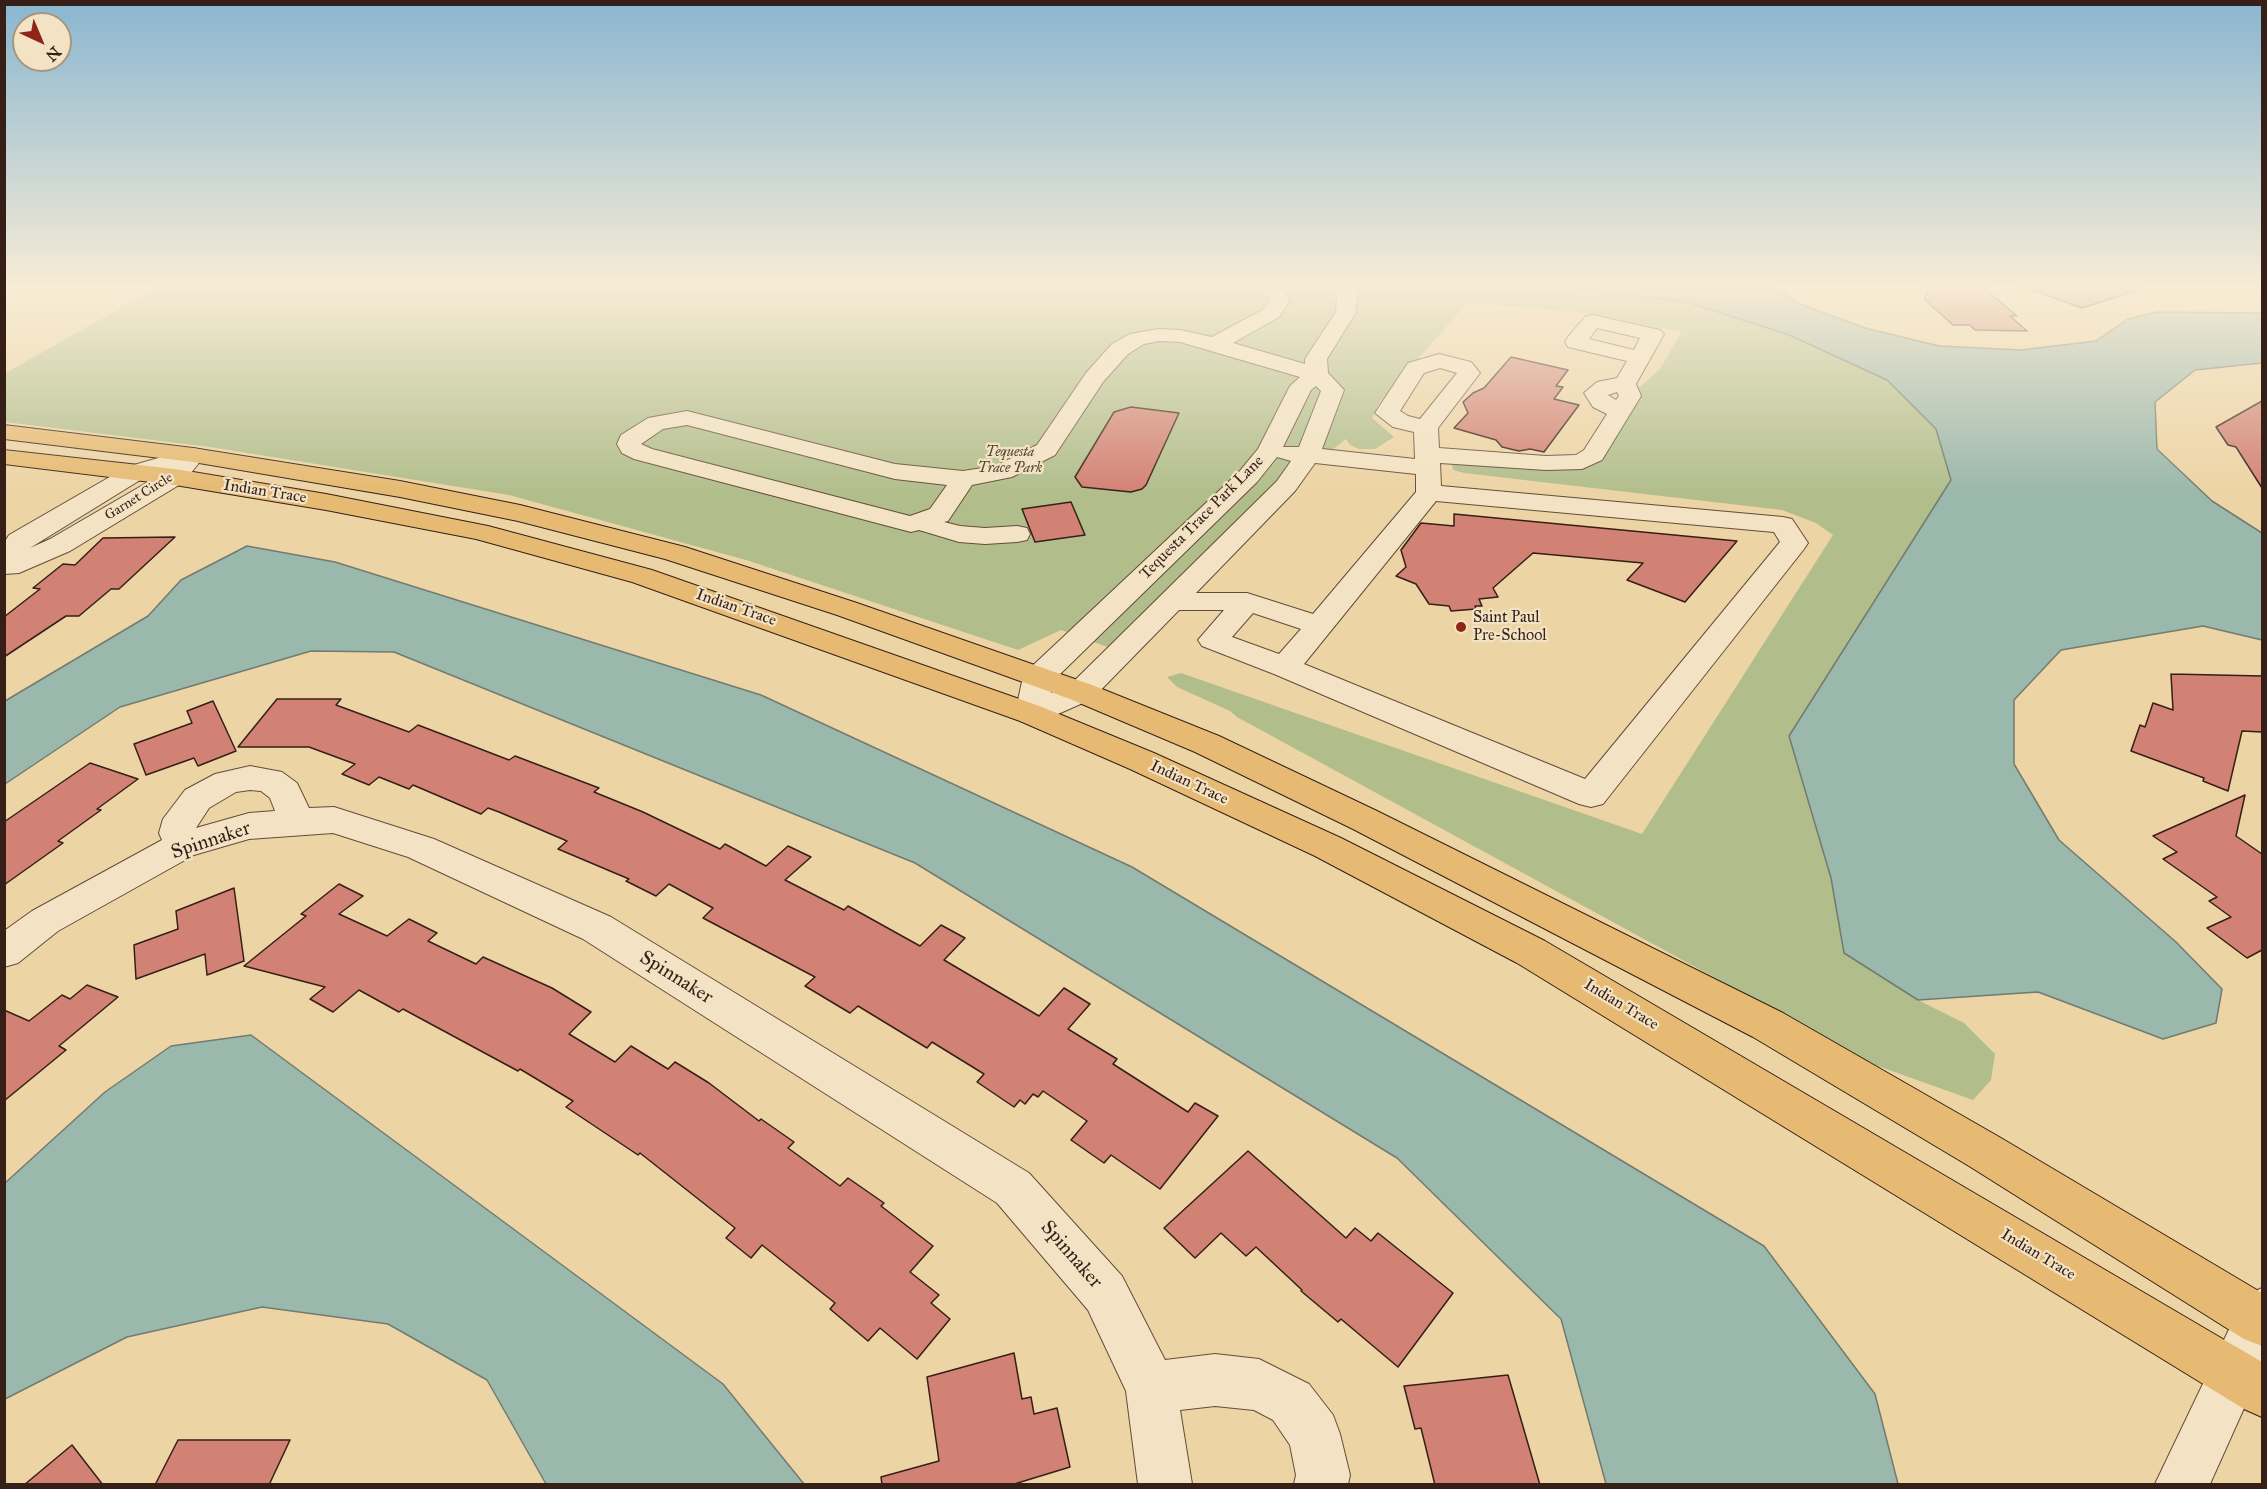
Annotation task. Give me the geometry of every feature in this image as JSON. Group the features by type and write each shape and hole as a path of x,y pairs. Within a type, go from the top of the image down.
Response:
{"main road":[{"name":"Indian Trace","path":"4,432 184,466 326,502 479,532 642,576 1035,695 1142,761 1328,847 1531,952 2249,1382"},
{"name":"Indian Trace","path":"4,457 136,471 184,466"},
{"path":"1082,692 1207,744 1354,815 1768,1025 2262,1318"}],"street":[{"path":"963,479 939,515 911,524 643,454 631,448 630,440 656,423 687,418 895,471 963,479 1003,472 1046,450 1094,378 1116,353"},
{"path":"1035,695 1082,692 1286,486 1308,455 1333,390 1317,375 1246,353"},
{"path":"1317,375 1316,359 1320,353"},
{"path":"1459,365 1469,353"},
{"path":"1625,384 1640,358"},
{"path":"1286,667 1429,472 1426,427 1469,373 1459,365 1439,361 1416,368 1387,413 1401,422 1426,427"},
{"name":"Tequesta Trace Park Lane","path":"1035,695 1248,477 1269,451 1301,386 1317,375"},
{"path":"1429,472 1581,462 1593,455 1621,412 1630,396 1625,384"},
{"path":"1621,412 1601,402 1595,393 1605,387 1625,384"},
{"path":"1247,602 1213,640 1286,667 1591,795 1794,543 1783,525 1429,472 1269,451"},
{"name":"Garnet Circle","path":"6,568 60,545 184,466"},
{"name":"Garnet Circle","path":"6,568 19,541 136,471"},
{"path":"57,518 95,524"},
{"path":"921,520 936,528 958,534 985,536 1017,534"},
{"path":"1173,601 1247,602 1319,625"},
{"name":"Spinnaker","path":"4,952 45,921 182,845 249,826 297,821 334,820 421,848 597,928 1013,1188 1105,1293 1151,1388 1165,1485"},
{"path":"2182,1485 2249,1382 2262,1318"},
{"path":"1151,1388 1215,1380 1226,1381 1259,1385 1291,1402 1314,1434 1323,1475 1321,1485"}],"green space":[{"name":"Tequesta Trace Park","path":"40,353 1423,353 1379,403 1372,418 1394,437 1375,449 1359,449 1350,445 1346,439 1286,486 1121,652 1061,630 1018,650 746,560 509,495 210,447 5,422 4,374"},
{"name":"Tequesta Trace Park","path":"1669,353 1829,353 1887,380 1936,429 1951,480 1789,736 1831,878 1844,953 1918,1000 1964,1023 1995,1054 1991,1080 1973,1100 1875,1065 1237,717 1230,711 1177,687 1167,677 1181,673 1642,834 1833,535 1816,523 1782,510 1464,473 1453,470 1452,465 1466,462 1582,462 1630,396 1659,370"}],"shaded area":[{"path":"1829,353 2262,353 2262,363 2195,370 2155,402 2157,449 2212,501 2262,533 2262,640 2203,626 2061,650 2014,700 2014,764 2059,840 2176,942 2222,989 2216,1023 2163,1039 2038,992 1918,1000 1844,953 1831,878 1789,736 1951,480 1936,429 1887,380"},
{"path":"247,546 335,562 761,695 1132,867 1764,1246 1875,1394 1898,1484 1606,1484 1561,1319 1397,1158 915,863 394,652 311,651 120,707 5,784 5,701 148,616 181,580"},
{"path":"251,1035 723,1384 804,1484 546,1484 487,1380 388,1324 262,1307 127,1337 5,1399 5,1183 105,1092 171,1046"}],"building":[{"path":"1511,357 1568,370 1556,386 1563,387 1554,399 1579,405 1544,452 1530,449 1519,451 1502,447 1496,440 1454,428 1468,413 1463,402 1473,393 1484,388"},
{"path":"2262,401 2262,488 2236,447 2228,445 2216,427"},
{"path":"1131,407 1179,413 1146,485 1142,489 1131,492 1082,487 1075,477 1114,412"},
{"path":"1071,502 1085,535 1035,542 1022,509"},
{"path":"1454,514 1737,541 1685,602 1627,580 1643,563 1533,553 1493,588 1498,597 1479,599 1482,606 1475,606 1476,609 1451,611 1449,606 1429,604 1416,584 1396,576 1406,567 1401,550 1421,523 1454,526"},
{"path":"175,537 119,589 111,589 79,616 66,616 4,657 4,617 40,589 33,588 63,564 75,565 103,538"},
{"path":"2171,674 2262,676 2262,732 2242,731 2228,791 2203,781 2204,778 2131,751 2140,725 2145,727 2153,703 2173,710"},
{"path":"277,699 341,699 336,705 409,732 418,725 509,760 515,756 599,788 594,792 643,812 720,849 725,844 766,866 788,846 811,857 785,880 844,910 848,906 920,946 941,925 965,938 944,960 1039,1016 1064,988 1090,1004 1068,1029 1117,1059 1113,1064 1188,1112 1195,1103 1218,1116 1160,1189 1111,1155 1104,1163 1071,1140 1087,1121 1043,1091 1038,1097 1033,1094 1025,1104 1020,1100 1014,1107 977,1082 984,1074 932,1042 927,1048 858,1006 850,1013 805,986 815,977 703,918 713,908 669,884 656,896 626,881 629,879 558,849 567,841 488,808 481,814 413,785 409,789 379,777 369,785 342,774 355,764 309,747 238,747"},
{"path":"213,701 236,751 198,766 194,758 146,775 134,744 192,723 187,711"},
{"path":"90,763 138,779 97,809 101,810 58,841 63,843 4,885 4,822"},
{"path":"2245,795 2236,836 2262,854 2262,950 2247,958 2207,928 2231,917 2209,901 2217,897 2163,859 2177,852 2153,836"},
{"path":"339,884 363,896 339,914 387,936 409,919 437,933 428,941 476,964 483,957 552,988 591,1012 569,1034 615,1062 631,1046 668,1069 675,1062 709,1083 759,1121 761,1119 794,1142 788,1148 840,1186 848,1178 884,1203 881,1206 933,1246 910,1272 939,1295 931,1303 950,1319 917,1359 880,1328 868,1341 830,1309 835,1303 762,1245 751,1258 726,1238 735,1228 640,1153 638,1155 566,1107 573,1101 520,1069 518,1071 403,1009 399,1012 359,990 333,1012 310,999 325,987 244,966 306,916 301,914"},
{"path":"234,888 244,961 207,975 205,954 136,979 134,945 178,929 176,911"},
{"path":"87,985 118,997 59,1046 66,1050 4,1101 4,1010 29,1021 62,995 70,999"},
{"path":"1248,1151 1346,1238 1355,1228 1371,1241 1378,1233 1453,1293 1398,1367 1341,1319 1338,1322 1301,1291 1256,1247 1246,1256 1221,1233 1195,1258 1164,1228"},
{"path":"1014,1353 1022,1399 1031,1397 1034,1414 1057,1408 1070,1467 1011,1485 882,1485 881,1477 939,1461 927,1377"},
{"path":"1508,1375 1540,1485 1435,1485 1421,1428 1415,1429 1404,1386"},
{"path":"178,1440 290,1440 269,1485 155,1485"},
{"path":"72,1445 103,1485 24,1485"}],"place":[{"name":"Saint Paul Pre-School","path":"1461,627"}]}
